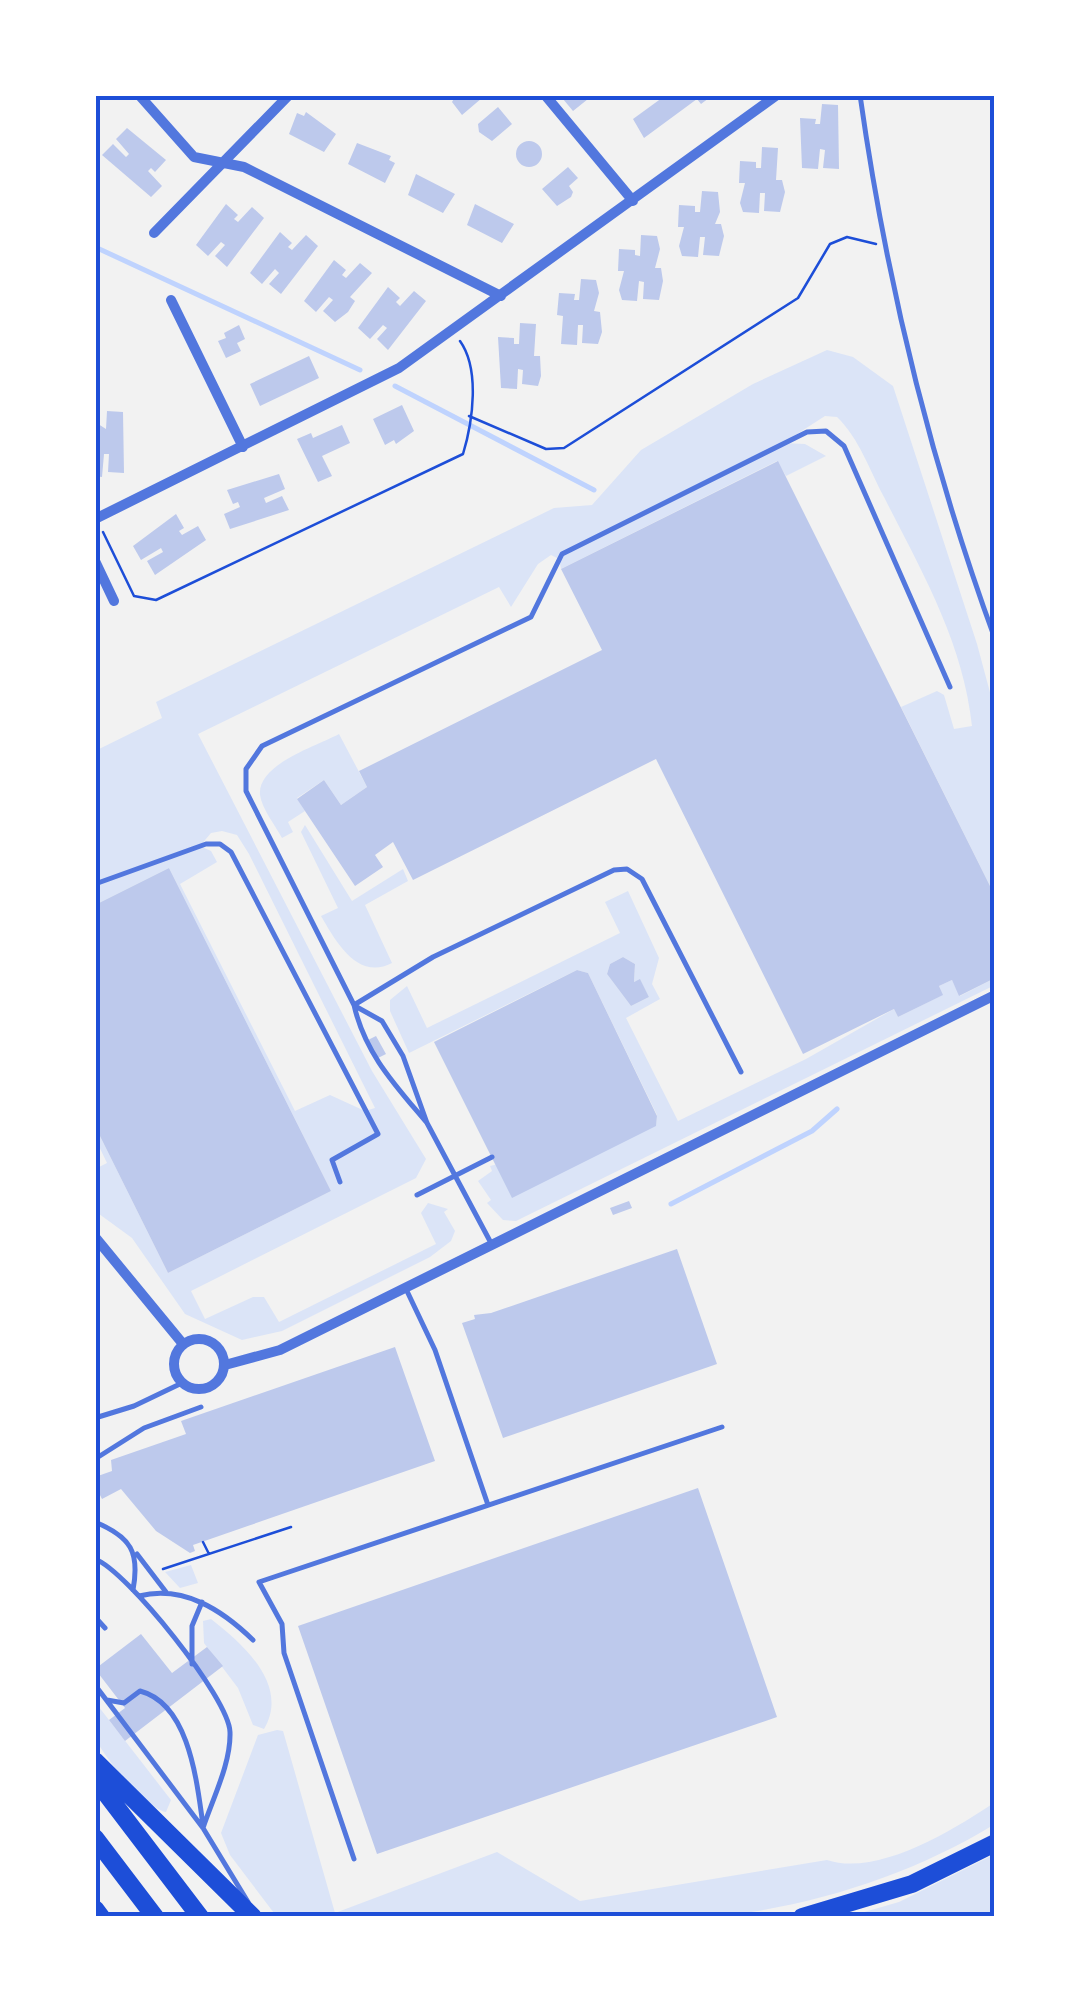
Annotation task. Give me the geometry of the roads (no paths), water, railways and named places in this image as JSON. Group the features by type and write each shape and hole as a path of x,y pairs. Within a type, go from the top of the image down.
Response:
{"highway":[{"path":"95,1760 255,1917"},
{"path":"95,1778 200,1917"},
{"path":"95,1838 156,1917"},
{"path":"802,1917 912,1884 995,1842"},
{"path":"95,1910 101,1917"}],"street":[{"path":"139,95 194,158 244,167 501,296"},
{"path":"154,233 289,95"},
{"path":"545,95 633,201"},
{"path":"752,95 758,108"},
{"path":"96,519 399,368 777,95"},
{"path":"171,300 243,448"},
{"path":"95,561 114,601"},
{"path":"224,1365 280,1350 995,995"},
{"path":"95,1237 183,1344"},
{"path":"206,1340 220,1349 224,1365 219,1380 205,1388 182,1383 174,1363 183,1344 206,1340"}],"lane":[{"path":"860,95 886,248 923,406 970,571 995,639"},
{"path":"428,1123 380,1067 360,1031 354,1005 246,791 246,769 262,746 531,617 562,554 808,432 826,430 844,446 950,686"},
{"path":"95,884 206,844 220,844 231,852 378,1134 332,1160 340,1182"},
{"path":"354,1005 433,957 614,870 627,869 642,880 741,1072"},
{"path":"354,1005 382,1021 403,1056 428,1123 492,1246"},
{"path":"417,1196 492,1157"},
{"path":"406,1289 436,1350 488,1505"},
{"path":"95,1418 134,1406 182,1383"},
{"path":"95,1460 144,1428 201,1406"},
{"path":"354,1859 284,1652 282,1624 259,1582 722,1427"},
{"path":"95,1522 130,1542 168,1594"},
{"path":"133,1590 137,1554"},
{"path":"95,1559 116,1570 139,1596 223,1706 230,1732 228,1752 203,1828"},
{"path":"139,1596 168,1594 202,1602 231,1619 252,1640"},
{"path":"193,1666 192,1626 202,1602"},
{"path":"95,1617 106,1628"},
{"path":"95,1685 203,1828 255,1917"},
{"path":"106,1700 124,1702 140,1691 151,1694 182,1730 194,1768 203,1828"}],"waterway":[{"path":"95,247 360,370"},
{"path":"395,386 594,490"},
{"path":"671,1204 812,1131 837,1109"}]}
